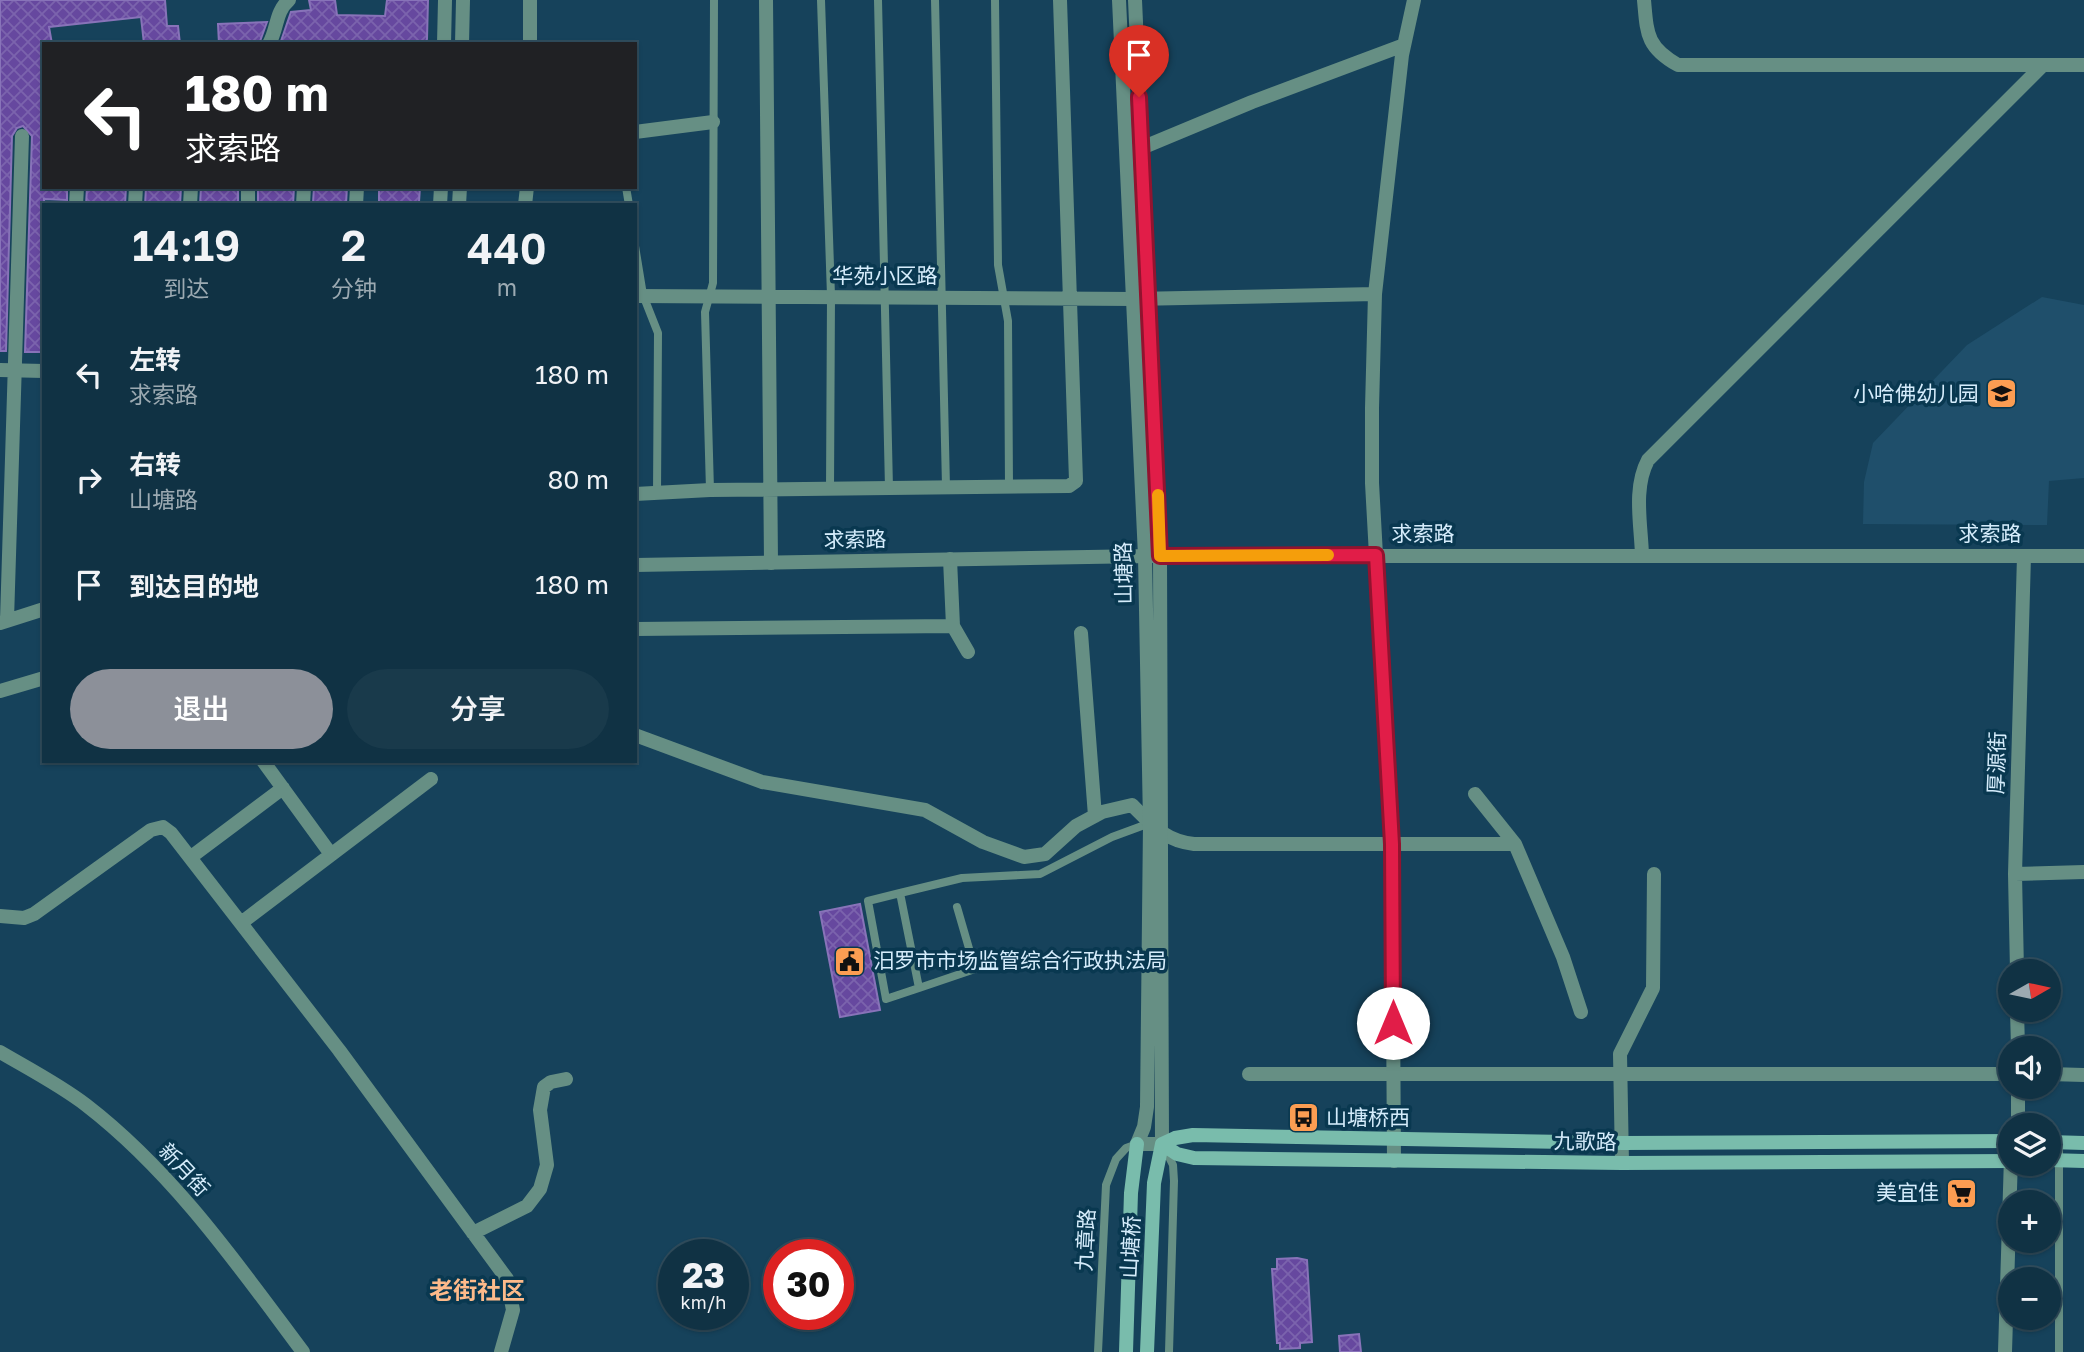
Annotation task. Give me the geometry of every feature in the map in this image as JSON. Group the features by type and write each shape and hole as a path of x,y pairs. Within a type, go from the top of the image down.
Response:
{"main road":[{"name":"九歌路","path":"1162,1144 1193,1135 1623,1143 1998,1141"},
{"path":"2061,1142 2084,1143"},
{"name":"山塘桥","path":"1126,1352 1131,1193 1137,1144"},
{"name":"山塘桥","path":"1147,1352 1154,1184 1162,1144"},
{"name":"九歌路","path":"1162,1144 1177,1154 1194,1158 1622,1163 1998,1160"},
{"path":"2061,1160 2084,1161"}],"street":[{"path":"270,42 275,34 280,8 289,0"},
{"path":"444,42 446,0"},
{"path":"462,42 463,0"},
{"path":"530,0 530,42"},
{"path":"766,0 768,490 771,563"},
{"path":"637,494 710,490 1069,486 1076,481 1060,0"},
{"name":"山塘路","path":"1119,0 1127,154 1142,298"},
{"name":"山塘路","path":"1135,0 1142,146 1142,298 1163,835 1162,1144"},
{"path":"1394,1161 1392,844 1372,483 1375,294 1404,45 1415,0"},
{"path":"1644,0 1647,33 1654,48 1678,65 2084,65"},
{"path":"1127,154 1404,45"},
{"path":"1642,555 1639,489 1648,460 2043,65"},
{"path":"637,132 713,122"},
{"path":"22,136 16,371 3,622 42,610"},
{"name":"华苑小区路","path":"639,295 1142,298 1375,294"},
{"path":"0,370 42,371"},
{"name":"山塘路","path":"1137,1144 1144,1127 1147,1107 1153,556"},
{"name":"求索路","path":"637,565 1153,556 2084,556"},
{"name":"厚源街","path":"2017,959 2015,874 2024,556"},
{"path":"950,559 953,625 968,652"},
{"path":"637,629 953,625"},
{"path":"1081,634 1095,816"},
{"path":"0,691 42,679"},
{"path":"637,736 762,782 925,810 982,842 1024,857 1045,854 1076,826 1095,816 1132,806 1174,842 1194,844 1515,844"},
{"path":"264,763 330,853"},
{"path":"241,923 431,779"},
{"path":"191,857 283,788"},
{"path":"1475,794 1515,844 1563,957 1581,1012"},
{"path":"0,916 24,918 46,908 151,830 163,827 171,833 507,1279 512,1293 513,1310 501,1352"},
{"path":"2015,874 2084,872"},
{"path":"1622,1163 1620,1054 1653,988 1654,874"},
{"name":"新月街","path":"0,1052 86,1105 144,1156 223,1244 303,1352"},
{"path":"1249,1074 1998,1074"},
{"path":"2061,1074 2084,1075"},
{"path":"473,1233 527,1206 540,1189 547,1165 540,1110 544,1087 551,1082 566,1079"},
{"name":"九歌路","path":"1137,1144 1162,1144"},
{"path":"2005,1352 2010,1176"}],"lane":[{"path":"710,490 705,312 713,283 714,0"},
{"path":"821,0 831,296 830,489"},
{"path":"878,0 890,488"},
{"path":"935,0 946,487"},
{"path":"995,0 998,265 1008,321 1009,486"},
{"path":"637,270 639,295 657,332 657,493"},
{"path":"957,907 975,969 886,999 868,901 962,878 1041,874 1112,837 1150,823"},
{"path":"900,893 919,988"},
{"name":"九章路","path":"1098,1352 1106,1185 1116,1159 1126,1148 1137,1144"},
{"path":"1162,1144 1172,1166 1174,1181 1169,1352"},
{"path":"2054,1176 2059,1352"}],"shaded area":[{"name":"小哈佛幼儿园","path":"2042,297 2084,305 2084,478 2049,481 2047,525 1863,524 1864,482 1873,443 1967,345"}],"building":[{"path":"0,0 165,0 167,26 178,26 180,42 144,42 141,17 49,27 52,42 42,42 42,189 67,189 67,200 44,199 42,203 42,352 25,352 32,136 23,126 17,128 12,136 6,351 0,351"},
{"path":"309,0 335,0 337,15 385,16 387,0 428,0 427,39 426,42 281,42 291,12 311,10"},
{"path":"267,22 260,42 219,42 218,24"},
{"path":"87,189 126,189 125,203 86,203"},
{"path":"146,189 181,189 180,203 145,203"},
{"path":"201,189 238,189 238,203 200,203"},
{"path":"258,189 294,189 293,203 258,203"},
{"path":"314,189 347,189 346,203 313,203"},
{"path":"379,189 420,189 419,202 379,202"},
{"name":"汨罗市市场监管综合行政执法局","path":"860,904 880,1010 840,1017 820,912"},
{"path":"1277,1259 1307,1260 1312,1342 1300,1343 1300,1348 1280,1349 1280,1343 1277,1343 1272,1269 1277,1269"},
{"path":"1359,1334 1361,1352 1340,1352 1339,1336"}],"slow traffic":[{"path":"1158,495 1160,556 1328,555"}],"place":[{"name":"小哈佛幼儿园","path":"2002,394"},
{"name":"汨罗市市场监管综合行政执法局","path":"850,961"},
{"name":"山塘桥西","path":"1303,1118"},
{"name":"美宜佳","path":"1962,1193"}],"district":[{"name":"老街社区","path":"477,1291"}],"route":[{"path":"1139,97 1160,556 1376,555 1392,844 1393,1023"}]}
